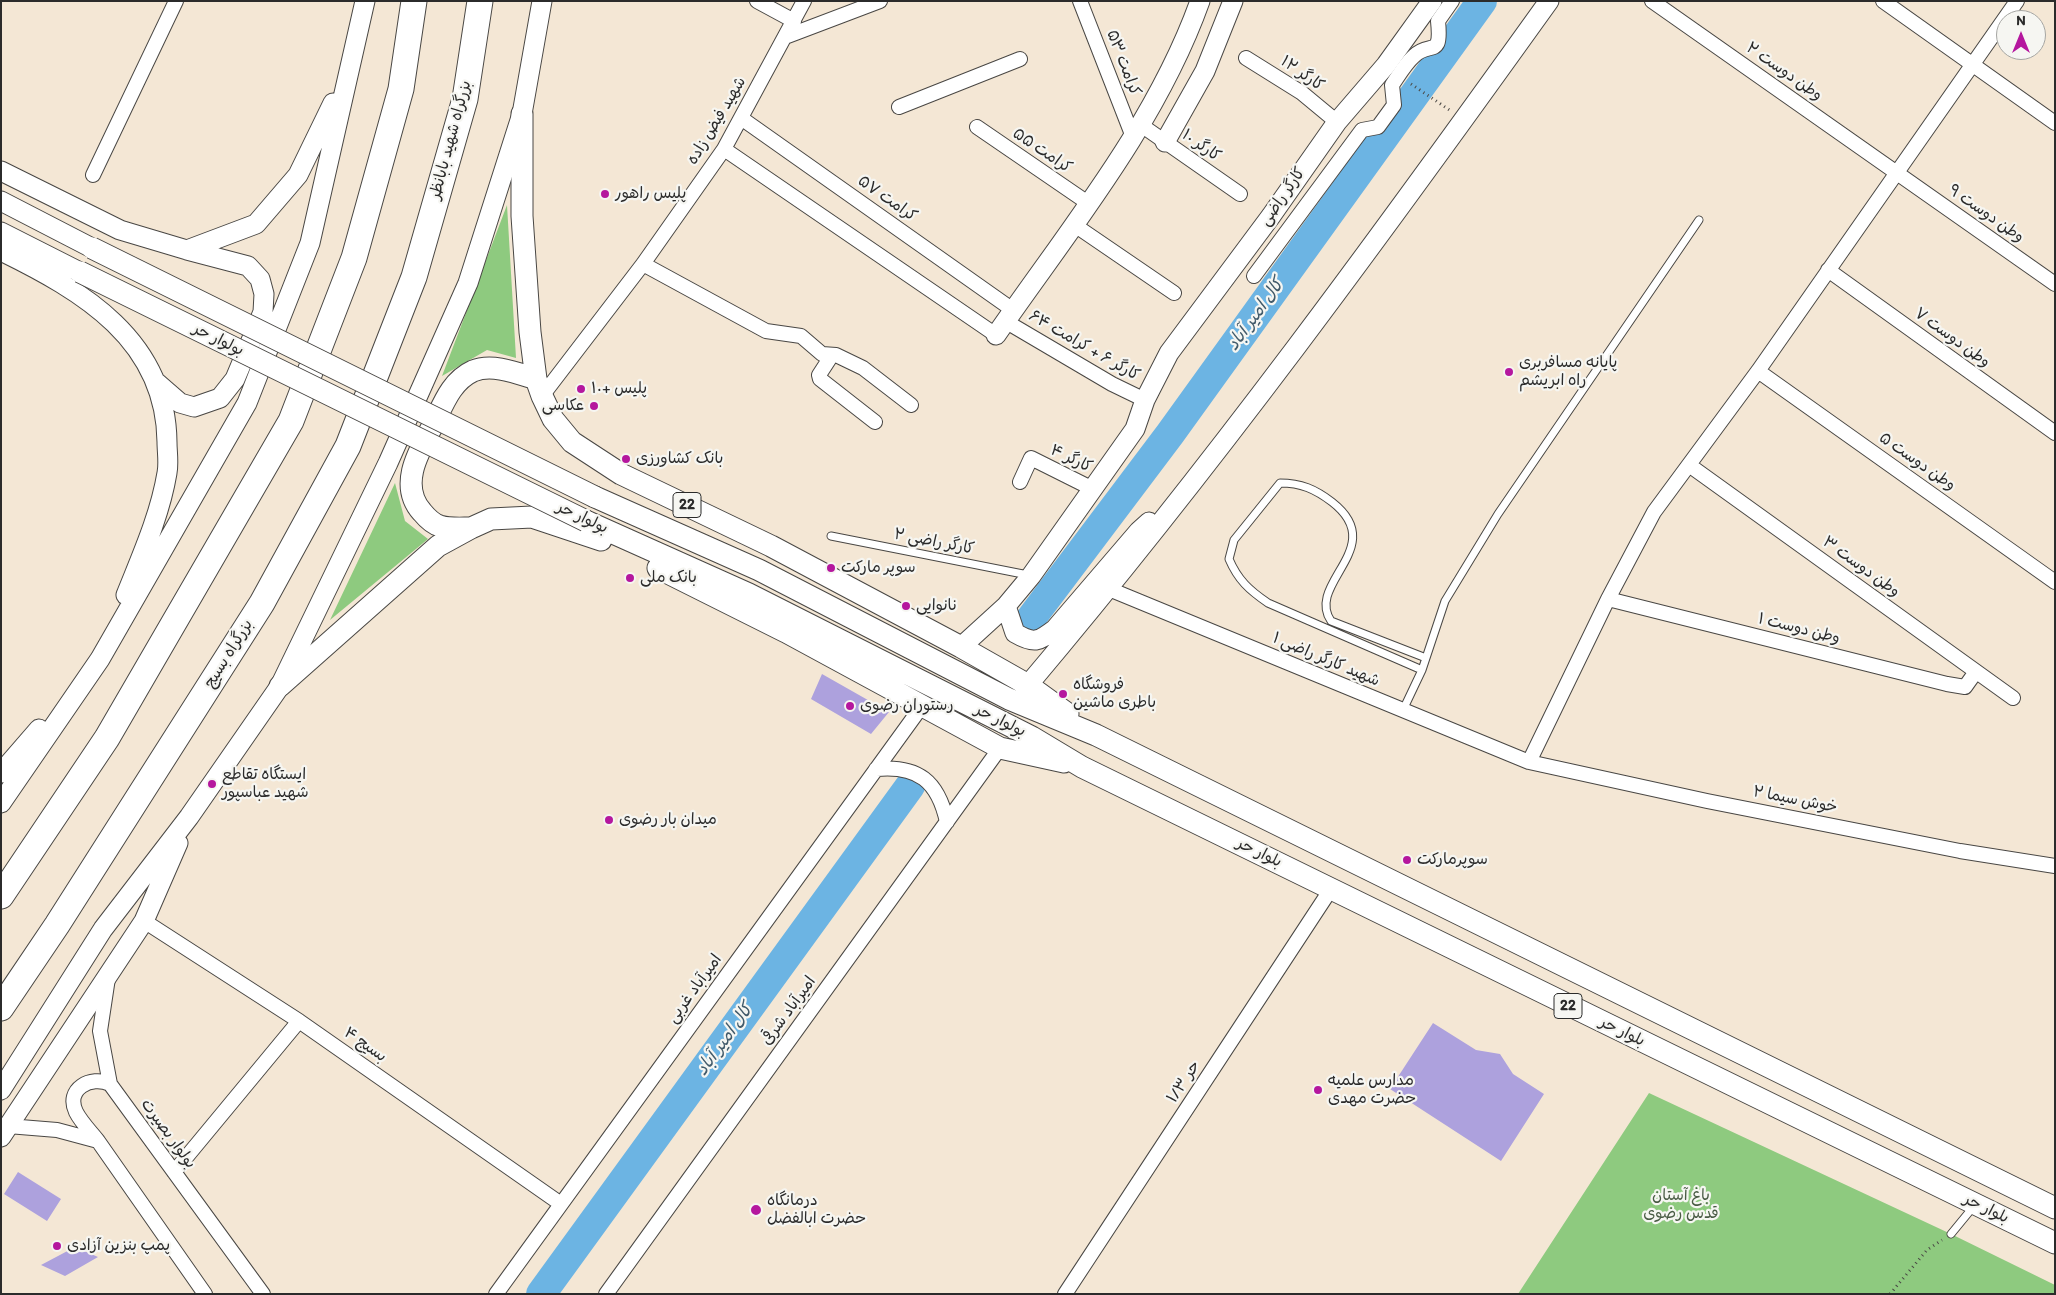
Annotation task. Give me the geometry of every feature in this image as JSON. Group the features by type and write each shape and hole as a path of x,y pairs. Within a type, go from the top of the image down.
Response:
{"highway":[{"path":"1,896 107,738 291,420 354,258 401,89 414,1"},
{"name":"بزرگراه شهید بابانظر","path":"414,277 465,99 480,1"},
{"name":"بزرگراه بسیج","path":"1,1008 57,925 262,603 348,446 414,277"}],"main road":[{"path":"1,803 100,659 247,403 310,243 346,77 365,1"},
{"path":"1,1090 103,929 189,817 280,686 388,463 468,283 522,114 542,1"},
{"path":"1005,322 1137,131 1178,54 1200,1"},
{"path":"1165,142 1205,71 1232,1"},
{"name":"کارگر راضی","path":"961,647 1006,606 1031,576 1135,429 1145,400 1169,353 1271,216 1337,122 1386,65 1432,1"},
{"path":"1028,685 1183,495 1375,244 1549,1"},
{"path":"187,250 256,224 298,175 346,77"},
{"name":"22","path":"522,114 522,216 530,332 539,388 553,419 572,442 621,474 772,546 961,647 1028,685 1096,735"},
{"path":"1,171 120,230 248,266 260,279 264,294 263,312 234,379 220,398 208,404 194,407 180,403 157,383"},
{"path":"1,201 92,248"},
{"path":"1,232 80,272"},
{"name":"بولوار حر","path":"92,248 595,497 759,570 1009,699 1096,735"},
{"path":"1,251 37,269 85,298 115,323 142,356 157,383 167,422 167,471 153,526 100,659 1,773"},
{"name":"بولوار حر","path":"80,272 586,521 758,598 1032,737 1082,767"},
{"path":"471,528 440,527 429,520 419,509 411,492 411,474 418,453 448,395 462,378 484,368 509,371 539,388"},
{"path":"1006,606 1015,633 1027,640 1040,640 1055,629 1139,531 1183,495"},
{"name":"22","path":"280,686 438,546 491,519 532,517 595,537 786,632 1000,748 1082,767"},
{"name":"بلوار حر","path":"1096,735 2055,1208"},
{"name":"بلوار حر","path":"1082,767 2055,1243"},
{"path":"5,1132 144,921 189,817"},
{"path":"1878,1158 1892,1126"}],"street":[{"path":"93,174 176,1"},
{"path":"756,1 794,21"},
{"name":"شهید فیض زاده","path":"539,388 643,264 724,149 804,1"},
{"path":"785,37 880,1"},
{"name":"کرامت ۵۳","path":"1080,1 1137,131"},
{"path":"1254,276 1362,130 1378,127 1394,105 1392,85 1415,54 1434,48 1440,39 1438,21 1452,1"},
{"name":"وطن دوست ۲","path":"1652,1 1897,172"},
{"path":"1883,1 1972,66 2055,123"},
{"path":"1529,762 1608,598 1654,512 1758,371 2017,1"},
{"name":"کارگر ۱۲","path":"1246,58 1302,93 1337,122"},
{"path":"899,108 1020,59"},
{"name":"کرامت ۵۷","path":"741,118 1005,322"},
{"name":"کرامت ۵۵","path":"977,127 1088,203"},
{"name":"کارگر ۱۰","path":"1137,131 1165,142 1240,194"},
{"path":"724,149 1005,322"},
{"name":"وطن دوست ۹","path":"1897,172 2055,284"},
{"path":"1074,224 1174,293"},
{"path":"643,264 766,331 796,334 822,354 832,354 863,368 911,405"},
{"name":"وطن دوست ۷","path":"1828,270 2052,427"},
{"name":"کارگر ۶ + کرامت ۶۴","path":"1005,322 1112,384 1145,400"},
{"path":"832,354 819,375 820,380 875,422"},
{"name":"وطن دوست ۵","path":"1758,371 2055,582"},
{"name":"کارگر ۴","path":"1020,482 1031,458 1093,489"},
{"name":"وطن دوست ۳","path":"1689,465 1961,661 1974,673 2013,698"},
{"name":"شهید کارگر راضی ۱","path":"1109,588 1529,762"},
{"name":"وطن دوست ۱","path":"1608,598 1947,684 1965,687 1974,673"},
{"name":"امیرآباد غربی","path":"496,1294 922,706"},
{"name":"امیرآباد شرقی","path":"606,1294 1000,748"},
{"name":"خوش سیما ۲","path":"1529,762 1950,849 2055,866"},
{"path":"876,769 896,767 915,773 932,785 942,802 947,822"},
{"name":"حر ۱/۳","path":"1065,1294 1331,889"},
{"name":"بسیج ۴","path":"144,921 299,1021 562,1204"},
{"name":"بولوار بصیرت","path":"108,976 100,1031 110,1084 263,1294"},
{"path":"174,1172 299,1021"},
{"path":"110,1084 103,1080 88,1081 77,1091 74,1098 76,1114 98,1141 205,1294"},
{"path":"5,1132 57,1130 98,1141"}],"lane":[{"path":"1403,711 1422,670 1445,601 1498,514 1699,220"},
{"path":"1422,670 1268,603 1247,589 1235,575 1229,559 1234,540 1280,484 1298,483 1318,491 1346,513 1353,540 1346,563 1326,594 1325,612 1331,621 1426,658"},
{"name":"کارگر راضی ۲","path":"831,536 1031,576"},
{"path":"1950,1234 1976,1204"}],"path":[{"path":"1408,82 1451,111"},
{"path":"1890,1294 1927,1250 1950,1234"}],"green space":[{"path":"507,205 516,358 487,350 442,376"},
{"path":"395,483 405,521 428,539 330,620"},
{"name":"باغ آستان قدس رضوی","path":"1649,1093 1951,1234 2055,1285 2055,1294 1518,1294"}],"building":[{"name":"رستوران رضوی","path":"822,674 889,712 871,734 811,699"},
{"path":"1433,1023 1476,1050 1500,1054 1513,1074 1544,1094 1501,1161 1390,1089"},
{"path":"18,1172 61,1199 47,1221 4,1194"},
{"path":"75,1247 98,1257 65,1276 41,1265"}],"waterway":[{"name":"کال امیر آباد","path":"1026,625 1170,434 1482,1"},
{"name":"کال امیر آباد","path":"541,1294 910,786"}],"place":[{"name":"پلیس راهور","path":"605,194"},
{"name":"پایانه مسافربری راه ابریشم","path":"1509,372"},
{"name":"پلیس +۱۰","path":"581,389"},
{"name":"عکاسی","path":"594,406"},
{"name":"بانک کشاورزی","path":"626,459"},
{"name":"سوپر مارکت","path":"831,568"},
{"name":"بانک ملی","path":"630,578"},
{"name":"نانوایی","path":"906,606"},
{"name":"فروشگاه باطری ماشین","path":"1063,694"},
{"name":"رستوران رضوی","path":"850,706"},
{"name":"ایستگاه تقاطع شهید عباسپور","path":"212,784"},
{"name":"میدان بار رضوی","path":"609,820"},
{"name":"سوپرمارکت","path":"1407,860"},
{"name":"مدارس علمیه حضرت مهدی","path":"1318,1090"},
{"name":"درمانگاه حضرت ابالفضل","path":"756,1210"},
{"name":"پمپ بنزین آزادی","path":"57,1246"}]}
